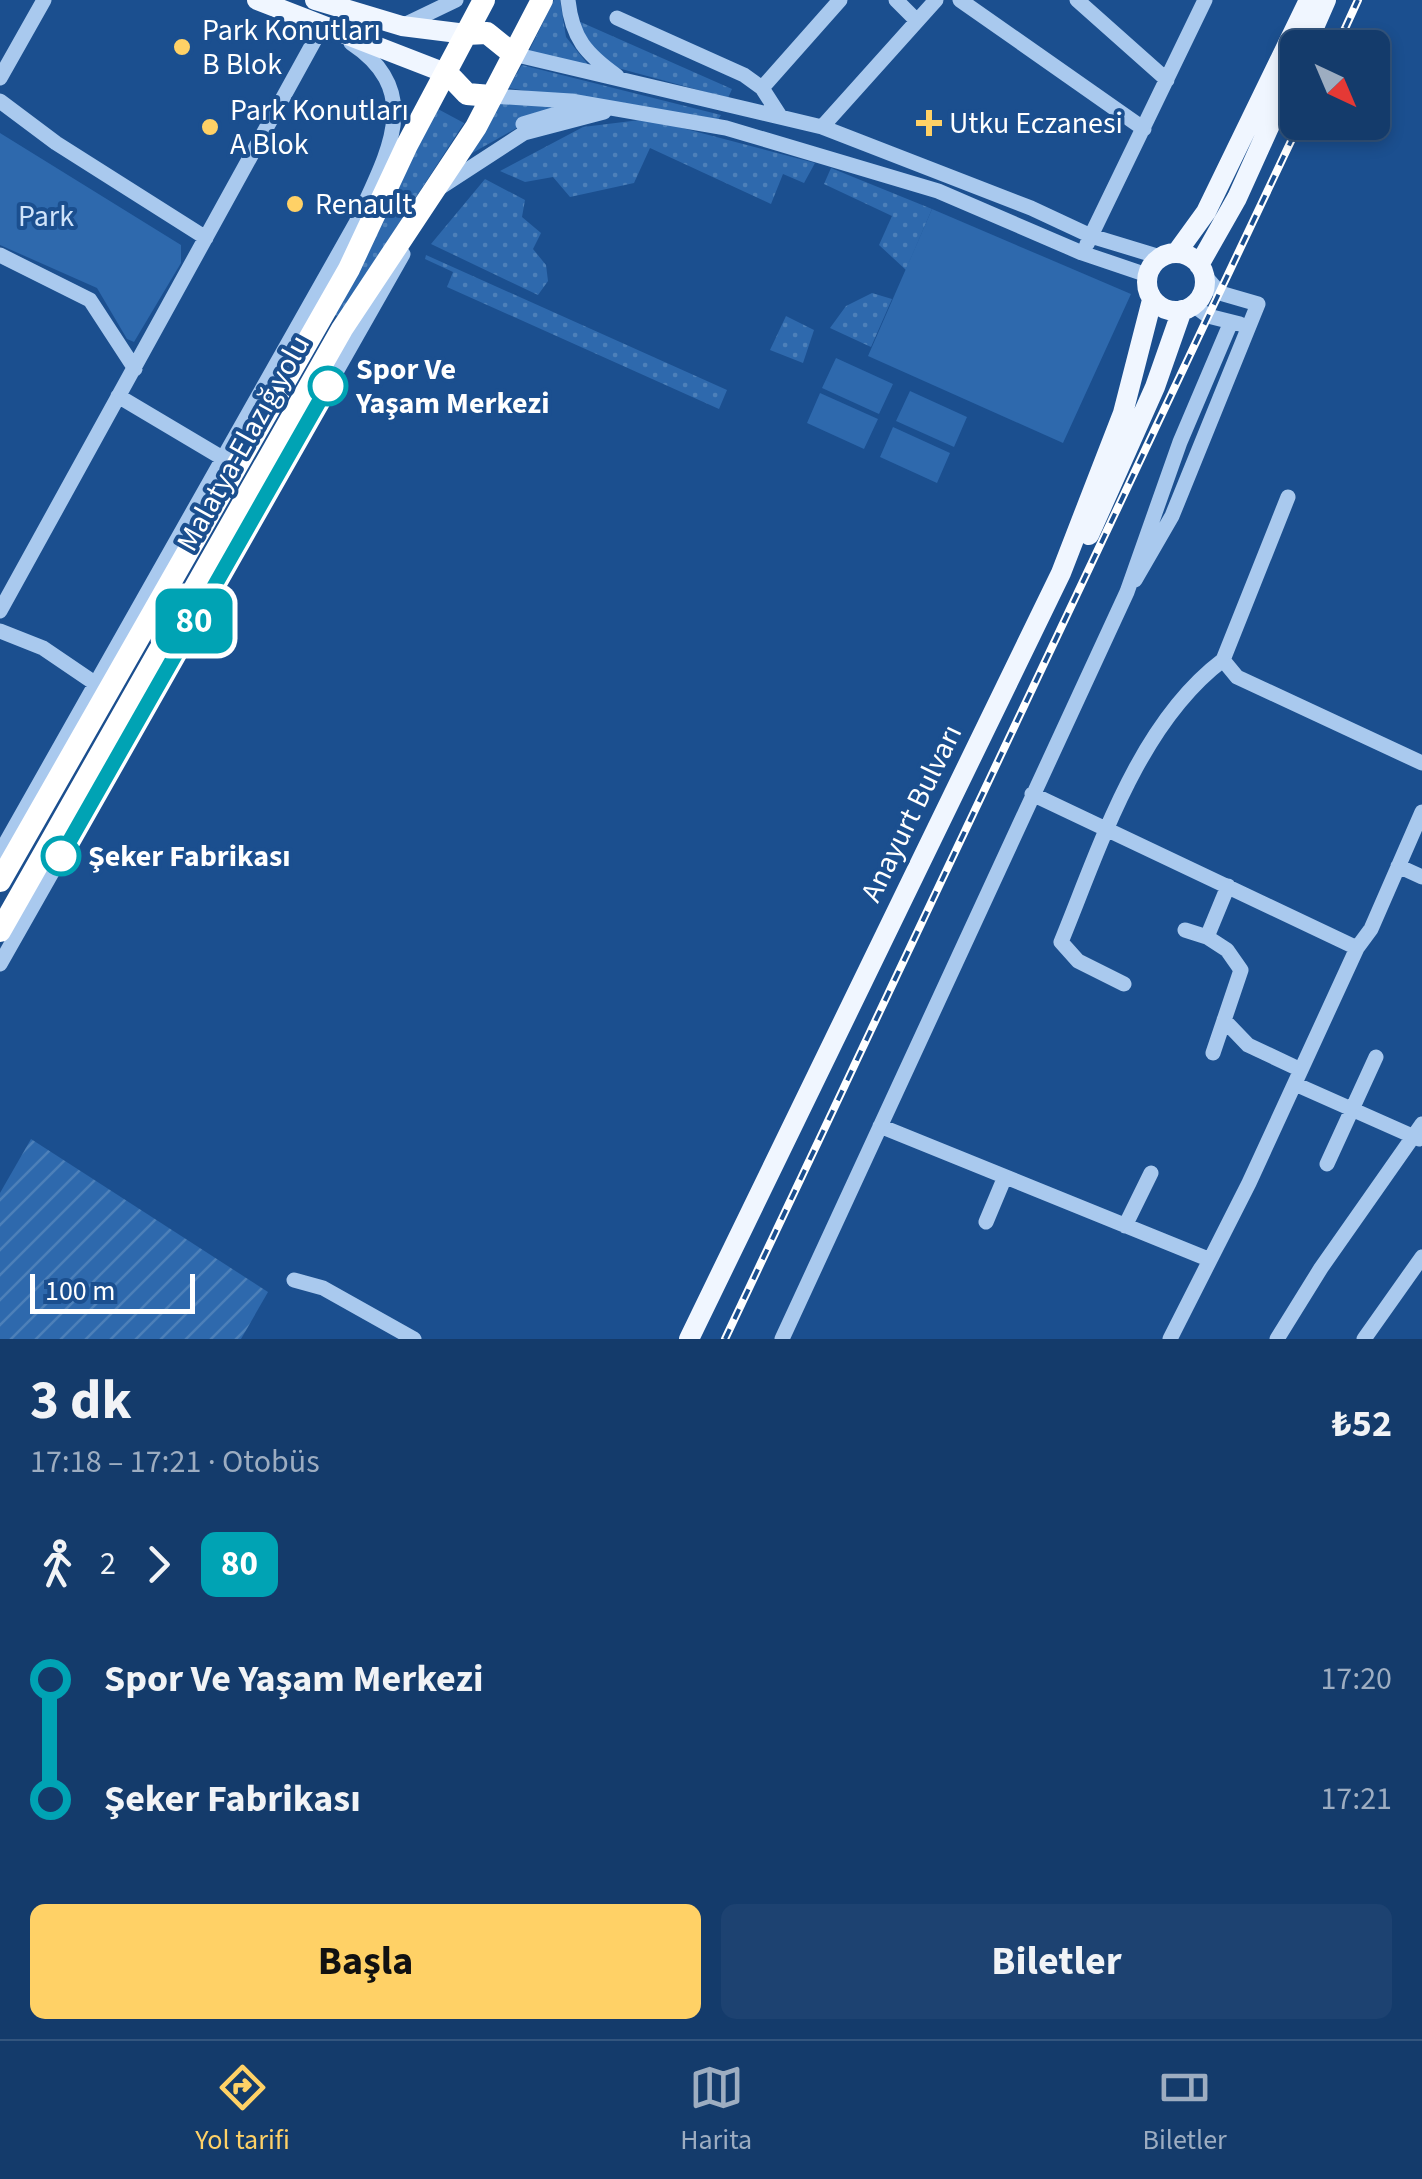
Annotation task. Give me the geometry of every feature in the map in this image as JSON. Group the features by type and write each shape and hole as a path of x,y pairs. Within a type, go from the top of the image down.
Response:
{"highway":[{"path":"484,0 448,74 467,94 491,96 545,0"},
{"path":"466,34 487,33 513,54"},
{"name":"Malatya-Elazığ yolu","path":"0,882 349,269 407,145 448,74"},
{"name":"Malatya-Elazığ yolu","path":"0,931 342,329 428,201 491,96"},
{"path":"356,223 407,145"}],"main road":[{"path":"256,0 448,74"},
{"path":"314,0 402,26 466,34"},
{"path":"1280,103 1202,270 1204,291 1188,308 1165,309 1152,300 1147,275 1206,212 1309,0"},
{"path":"1312,30 1326,0"},
{"path":"1168,255 1202,270"},
{"name":"Anayurt Bulvarı","path":"689,1339 1061,573 1123,413 1152,300"},
{"name":"Anayurt Bulvarı","path":"703,1339 1099,515 1188,308"}],"street":[{"path":"0,78 44,0"},
{"path":"402,26 456,0"},
{"path":"466,34 474,0"},
{"path":"568,0 571,26 581,48 624,82"},
{"path":"762,88 840,0"},
{"path":"896,0 917,21"},
{"path":"822,127 936,0"},
{"path":"960,0 1144,129"},
{"path":"1077,0 1167,80"},
{"path":"1082,253 1167,80 1198,3"},
{"path":"616,18 744,74 762,88 780,116"},
{"path":"0,611 322,24 379,63 396,103 382,163 356,223 0,852"},
{"path":"513,54 822,127 1031,208 1091,236 1168,255"},
{"path":"491,96 510,94 726,128 900,178 1082,253 1147,275"},
{"path":"0,101 56,142 206,238"},
{"path":"450,166 534,120 570,109 639,112"},
{"path":"0,964 391,276 428,201 524,134 594,112"},
{"path":"0,255 90,300 135,369"},
{"path":"1126,592 1172,516 1258,304 1220,292 1202,270"},
{"path":"1188,308 1252,325"},
{"path":"782,1339 1126,592 1174,460 1232,322"},
{"path":"118,396 224,459"},
{"path":"1124,984 1078,961 1061,942 1103,828 1196,680 1222,660 1288,497"},
{"path":"0,630 43,648 96,684"},
{"path":"1222,660 1237,677 1422,763"},
{"path":"1032,794 1357,948"},
{"path":"1170,1339 1422,812"},
{"path":"1398,866 1422,877"},
{"path":"1207,937 1228,886"},
{"path":"1185,930 1207,937 1226,950 1241,970 1213,1053"},
{"path":"1224,1020 1248,1045 1350,1111 1419,1134 1320,1268 1277,1339"},
{"path":"1327,1164 1376,1057"},
{"path":"880,1126 1208,1258"},
{"path":"1125,1226 1151,1172"},
{"path":"986,1222 1004,1179"},
{"path":"1364,1339 1422,1257"},
{"path":"294,1280 323,1288 414,1339"}],"green space":[{"path":"554,0 560,0 566,37 590,67 528,53"},
{"path":"576,20 732,89 728,98 603,64"},
{"path":"522,65 721,115 718,120 508,88"},
{"path":"499,102 587,109 522,125 467,156"},
{"path":"436,108 464,123 339,316 334,315"},
{"path":"648,119 815,163 804,183 783,174 771,204 650,148 634,183 570,197 553,177 525,182 500,171 583,127"},
{"name":"Park","path":"0,133 181,245 181,263 134,342 127,339 97,288 0,245"},
{"path":"831,168 932,209 906,270 879,245 892,216 824,184"},
{"path":"485,179 525,200 522,217 541,233 533,249 546,265 548,281 538,295 431,244"},
{"path":"932,209 1131,294 1063,443 868,356"},
{"path":"426,255 727,390 719,409 447,287 453,272 425,259"},
{"path":"872,293 892,299 871,347 830,328 846,306"},
{"path":"786,316 814,330 803,363 770,350"},
{"path":"836,358 893,384 879,414 822,388"},
{"path":"910,391 967,417 954,447 896,421"},
{"path":"820,393 878,419 864,449 807,423"},
{"path":"893,427 950,453 937,483 880,457"},
{"path":"31,1139 268,1292 241,1339 0,1339 0,1193"}],"railway":[{"path":"1344,30 1358,0"},
{"path":"725,1339 1291,140"}],"bus line":[{"name":"80","path":"61,856 328,386"}],"place":[{"name":"Park Konutları B Blok","path":"182,47"},
{"name":"Utku Eczanesi","path":"929,123"},
{"name":"Park Konutları A Blok","path":"210,127"},
{"name":"Renault","path":"295,204"},
{"name":"Spor Ve Yaşam Merkezi","path":"328,386"},
{"name":"Şeker Fabrikası","path":"61,856"}]}
